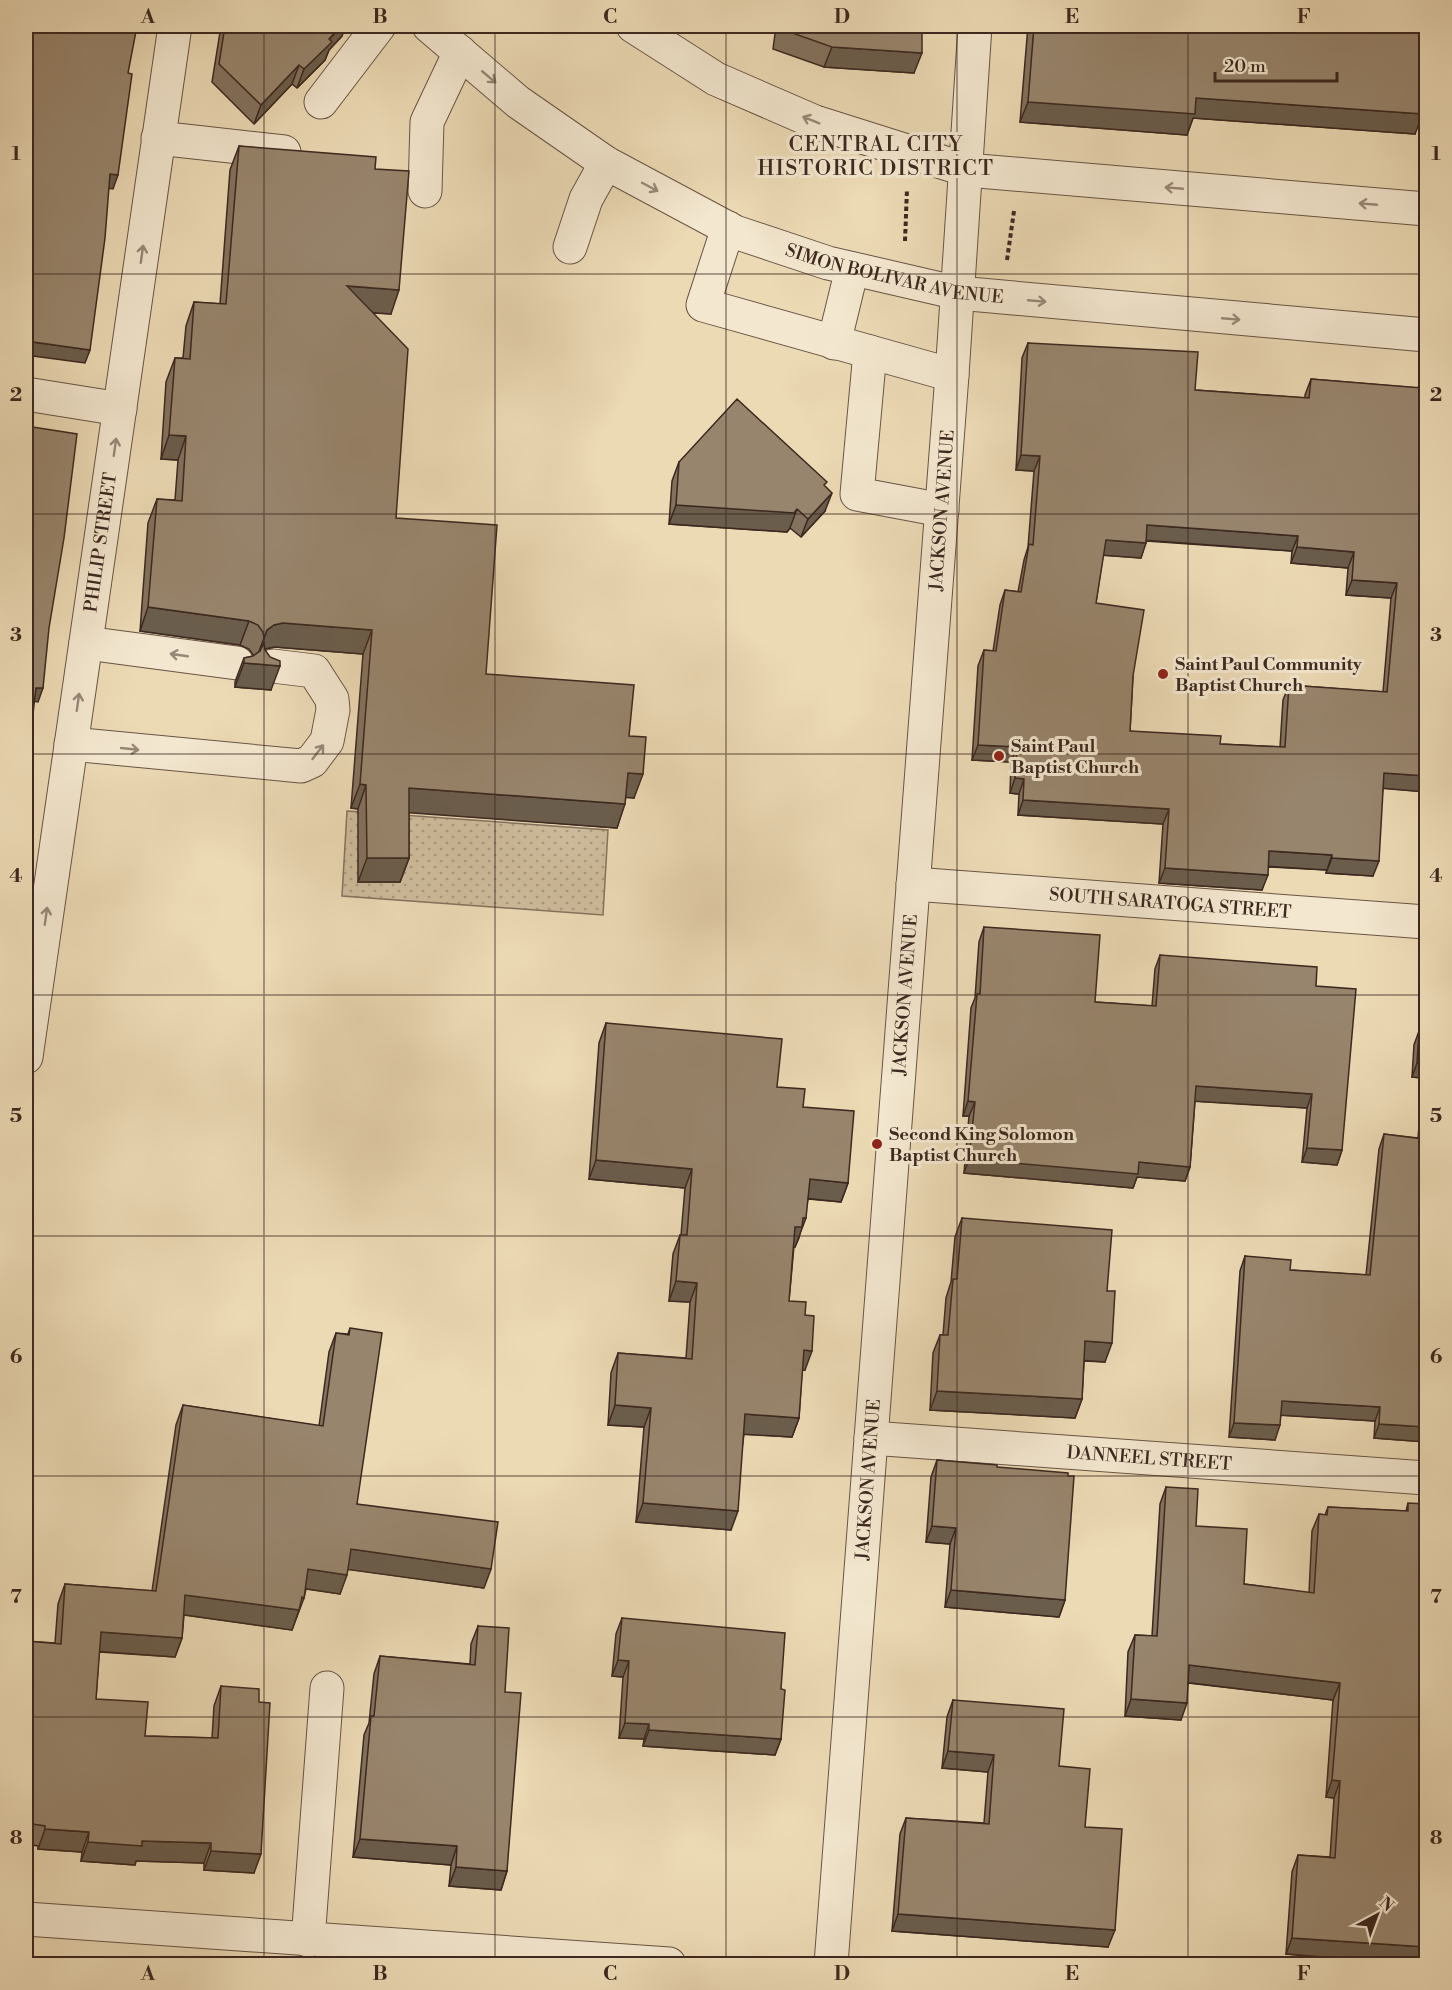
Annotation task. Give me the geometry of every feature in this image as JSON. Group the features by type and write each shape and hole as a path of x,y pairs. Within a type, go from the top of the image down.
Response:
{"street":[{"name":"PHILIP STREET","path":"26,1049 175,26"},
{"path":"321,102 379,26"},
{"name":"SIMON BOLIVAR AVENUE","path":"429,26 518,102 606,163 728,228 828,263 958,293 1426,334"},
{"path":"633,26 716,79 804,117 967,170 1426,209"},
{"name":"JACKSON AVENUE","path":"831,1965 942,510 967,170 975,26"},
{"path":"425,191 427,122 460,52"},
{"path":"158,138 291,153"},
{"path":"570,247 586,199 606,163"},
{"path":"728,228 703,306 952,375"},
{"path":"834,343 852,269"},
{"path":"870,352 857,494 942,510"},
{"path":"26,394 120,409"},
{"path":"86,643 237,663"},
{"path":"71,744 301,766 312,761 327,741 333,710 332,699 315,671 273,666"},
{"name":"SOUTH SARATOGA STREET","path":"913,884 1426,922"},
{"name":"DANNEEL STREET","path":"872,1438 1426,1478"},
{"path":"308,1940 327,1688"},
{"path":"26,1919 669,1965"}],"path":[{"path":"904,251 907,186"},
{"path":"1006,271 1015,206"}],"shaded area":[{"path":"347,811 608,830 603,915 342,896"}],"building":[{"path":"26,26 137,26 128,73 132,74 118,175 110,174 105,238 90,350 26,341"},
{"path":"225,26 341,26 329,39 332,42 304,69 299,65 261,105 219,64"},
{"path":"781,26 922,26 922,53 832,47 781,29"},
{"path":"1034,26 1426,26 1423,114 1196,98 1195,114 1028,102"},
{"path":"239,146 376,157 375,169 409,171 399,290 347,286 408,349 396,518 497,525 486,674 634,685 629,736 646,737 643,774 628,773 625,804 409,788 409,858 367,858 366,785 360,784 372,630 283,623 267,630 264,638 258,625 249,621 148,607 157,499 182,501 186,436 169,435 175,358 190,359 194,302 226,304"},
{"path":"1028,343 1198,352 1195,390 1309,398 1311,379 1422,388 1424,369 1426,369 1426,776 1384,773 1379,861 1269,851 1268,875 1165,868 1169,809 1023,800 1024,779 1015,778 1017,747 978,745 984,650 996,651 1005,590 1021,592 1029,544 1033,545 1040,456 1021,455","holes":["1147,525 1298,536 1297,547 1354,552 1352,580 1397,583 1387,692 1289,685 1285,747 1220,744 1221,736 1130,731 1133,676 1144,610 1096,603 1106,540 1146,543"]},
{"path":"737,399 827,482 824,485 832,493 808,519 797,509 794,513 676,505 679,462"},
{"path":"26,426 77,434 64,538 49,628 43,688 36,688 26,774"},
{"path":"264,643 265,650 270,657 280,661 280,666 244,663 244,658 260,651"},
{"path":"984,927 1100,935 1095,1002 1156,1006 1160,955 1317,967 1316,986 1356,989 1342,1150 1307,1148 1312,1094 1196,1086 1190,1167 1139,1162 1138,1174 969,1159 975,1102 968,1101 977,994 980,994"},
{"path":"606,1023 782,1039 777,1087 805,1089 803,1107 854,1111 848,1183 810,1179 806,1218 803,1218 802,1227 795,1227 789,1301 806,1302 805,1315 814,1316 812,1351 804,1350 799,1418 745,1414 738,1511 643,1503 651,1408 615,1405 618,1353 692,1359 697,1283 676,1281 680,1235 687,1235 692,1169 596,1160"},
{"path":"1419,1031 1426,1032 1426,1064 1417,1063"},
{"path":"1426,1084 1426,1427 1379,1424 1380,1407 1282,1401 1280,1425 1234,1423 1245,1256 1291,1260 1290,1270 1370,1275 1384,1134 1422,1139"},
{"path":"962,1218 1112,1230 1107,1291 1115,1291 1112,1343 1085,1341 1082,1399 937,1391 940,1335 948,1335 953,1279 957,1279"},
{"path":"350,1328 382,1333 357,1504 498,1522 491,1569 351,1549 347,1575 308,1569 304,1598 302,1597 299,1610 185,1595 182,1638 101,1632 96,1699 148,1702 145,1736 218,1738 221,1686 259,1689 259,1702 270,1703 261,1854 211,1851 211,1843 142,1841 142,1846 88,1842 89,1832 45,1829 45,1826 26,1823 26,1641 61,1644 65,1584 156,1591 183,1405 323,1426 336,1333 349,1335"},
{"path":"937,1460 1068,1473 1068,1476 1074,1476 1065,1600 951,1590 956,1528 932,1526"},
{"path":"1166,1487 1198,1489 1196,1526 1247,1529 1244,1584 1314,1593 1319,1514 1327,1515 1328,1507 1408,1511 1408,1503 1426,1504 1426,1947 1292,1938 1298,1855 1335,1858 1340,1781 1332,1780 1340,1683 1189,1665 1187,1703 1131,1699 1135,1635 1157,1636"},
{"path":"622,1618 785,1633 781,1689 785,1690 781,1739 649,1730 649,1724 625,1723 629,1661 618,1660"},
{"path":"478,1626 509,1628 505,1692 521,1693 507,1871 456,1867 457,1846 360,1839 371,1716 374,1716 380,1656 475,1665"},
{"path":"953,1700 1064,1709 1059,1766 1090,1769 1085,1827 1122,1829 1115,1930 898,1914 906,1818 989,1824 994,1755 948,1751"}],"place":[{"name":"Saint Paul Community Baptist Church","path":"1163,674"},
{"name":"Saint Paul Baptist Church","path":"999,756"},
{"name":"Second King Solomon Baptist Church","path":"877,1144"}],"district":[{"name":"CENTRAL CITY HISTORIC DISTRICT","path":"876,156"}]}
